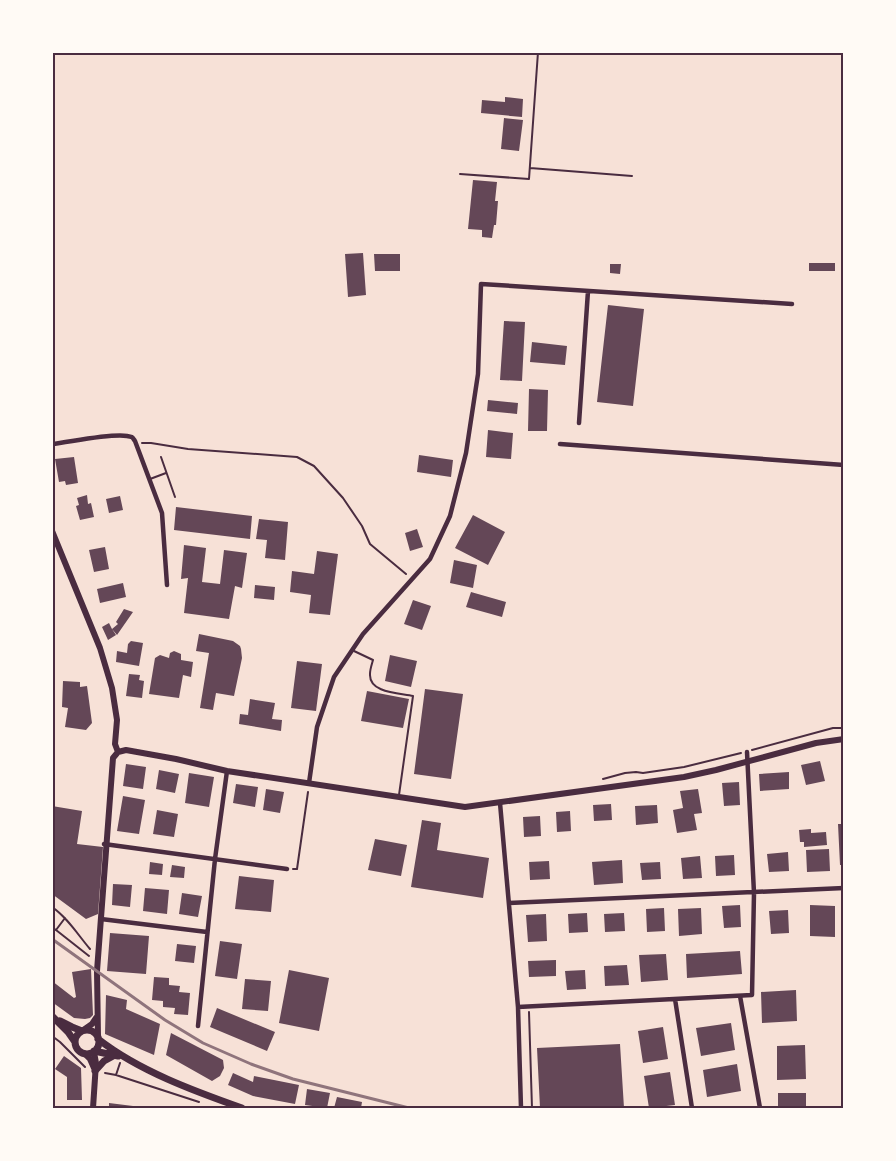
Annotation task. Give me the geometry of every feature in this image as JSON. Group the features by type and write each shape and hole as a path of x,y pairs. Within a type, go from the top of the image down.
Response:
{"main road":[{"path":"52,1016 82,1031 93,1031 98,1038 127,1058 192,1090 242,1108"},
{"path":"52,1016 68,1032 77,1048 85,1053 94,1051 127,1058"},
{"path":"75,1042 77,1035 82,1031"},
{"path":"94,1051 98,1046 98,1038"},
{"path":"95,1071 104,1061 115,1055"}],"street":[{"path":"309,783 317,727 334,678 363,634 430,559 450,516 466,453 478,374 481,284 792,304"},
{"path":"579,423 588,291"},
{"path":"52,444 113,436 125,436 135,441 162,513 167,585"},
{"path":"560,444 843,465"},
{"path":"52,531 103,658 114,698 117,720 115,744 118,752"},
{"path":"98,1038 98,960 105,844 113,758 118,752 126,750 227,771 465,807 684,777 816,743 843,739"},
{"path":"518,1007 752,995 753,892 747,752"},
{"path":"198,1026 215,859 227,771"},
{"path":"500,803 518,1007 521,1108"},
{"path":"105,844 286,869"},
{"path":"509,903 843,888"},
{"path":"101,919 207,932"},
{"path":"740,996 760,1108"},
{"path":"675,999 692,1108"},
{"path":"82,1031 97,1017"},
{"path":"93,1108 96,1062 94,1051"},
{"path":"85,1053 95,1071"}],"lane":[{"path":"161,457 175,497"},
{"path":"150,479 166,473"},
{"path":"352,650 373,660 369,673 370,682 378,689 413,696 398,797"}],"path":[{"path":"460,174 529,179 538,52"},
{"path":"530,168 632,176"},
{"path":"139,444 151,443 177,448 297,457 314,466 343,498 362,526 370,544 413,580"},
{"path":"602,779 625,773 643,773 684,767 833,728 843,728"},
{"path":"286,869 297,869 309,783"},
{"path":"52,907 62,913 98,960"},
{"path":"65,918 54,929 98,960"},
{"path":"529,1007 532,1108"},
{"path":"52,1036 83,1066"},
{"path":"105,1073 199,1102"}],"building":[{"path":"505,97 523,99 522,117 481,113 482,100 505,102"},
{"path":"504,118 523,120 519,151 501,149"},
{"path":"473,180 497,182 496,225 494,225 492,238 482,237 482,230 468,229"},
{"path":"363,253 366,295 348,297 345,254"},
{"path":"374,254 400,254 400,271 375,271"},
{"path":"809,263 835,263 835,271 809,271"},
{"path":"610,264 621,264 620,274 610,273"},
{"path":"608,305 644,309 633,406 597,402"},
{"path":"504,321 525,322 522,381 500,380"},
{"path":"532,342 567,346 565,365 530,362"},
{"path":"529,389 548,390 547,431 528,431"},
{"path":"488,400 518,403 517,414 487,411"},
{"path":"488,430 513,433 511,459 486,457"},
{"path":"419,455 453,460 451,477 417,472"},
{"path":"74,457 78,483 66,485 65,481 59,482 55,459"},
{"path":"87,495 94,517 80,520 76,506 79,505 77,498"},
{"path":"120,496 123,510 109,513 106,499"},
{"path":"176,507 252,516 250,539 174,530"},
{"path":"473,515 505,532 488,565 455,548"},
{"path":"259,519 288,522 285,560 265,558 267,540 256,539"},
{"path":"417,529 423,547 410,551 405,533"},
{"path":"184,545 206,548 202,582 220,584 224,550 247,553 242,588 235,586 229,619 184,613 188,578 181,579"},
{"path":"105,547 109,569 94,572 89,550"},
{"path":"317,551 338,554 330,615 309,613 311,595 290,592 292,571 314,574"},
{"path":"454,560 477,565 473,588 450,583"},
{"path":"123,583 126,597 100,603 97,589"},
{"path":"255,585 275,587 274,600 254,598"},
{"path":"471,592 506,602 502,617 466,607"},
{"path":"413,600 431,606 422,630 404,624"},
{"path":"124,609 133,612 117,635 112,629 118,624 116,622"},
{"path":"109,623 116,635 108,640 102,627"},
{"path":"199,634 233,641 241,649 242,658 234,696 216,693 213,710 200,708 209,653 196,651"},
{"path":"131,641 143,643 139,666 116,662 117,651 127,653 128,644"},
{"path":"174,651 181,654 181,660 193,662 191,677 183,675 179,698 149,694 155,658 160,655 169,658 170,653"},
{"path":"390,655 417,661 411,687 385,681"},
{"path":"297,661 322,664 316,711 291,708"},
{"path":"129,674 140,675 139,680 144,681 142,698 126,696"},
{"path":"63,681 80,682 80,687 87,686 92,723 86,730 65,727 68,708 62,707"},
{"path":"425,689 463,694 451,779 414,774"},
{"path":"367,691 409,699 403,728 361,721"},
{"path":"250,699 275,703 272,719 282,720 281,731 239,724 240,714 248,715"},
{"path":"820,761 825,781 806,785 801,765"},
{"path":"126,764 146,767 143,789 123,786"},
{"path":"159,770 179,774 175,793 156,789"},
{"path":"789,772 789,789 760,791 759,774"},
{"path":"189,773 214,777 209,807 185,803"},
{"path":"739,782 740,805 724,806 722,783"},
{"path":"236,784 258,787 255,807 233,803"},
{"path":"266,789 284,792 280,813 263,810"},
{"path":"698,789 702,813 694,814 697,830 677,833 673,810 683,808 680,791"},
{"path":"123,796 145,800 139,834 117,831"},
{"path":"611,804 612,820 594,821 593,805"},
{"path":"657,805 658,823 636,825 635,806"},
{"path":"52,806 82,811 77,844 103,847 98,914 86,919 52,894"},
{"path":"157,810 178,814 174,837 153,834"},
{"path":"570,811 571,831 557,832 556,812"},
{"path":"540,816 541,836 524,837 523,817"},
{"path":"422,820 441,823 437,850 489,858 483,898 411,887"},
{"path":"838,824 843,824 843,865 840,865"},
{"path":"811,829 811,833 826,832 827,845 804,847 804,842 800,842 799,830"},
{"path":"375,839 407,845 401,876 368,870"},
{"path":"829,849 830,871 807,872 806,850"},
{"path":"788,852 789,871 769,872 767,854"},
{"path":"734,855 735,875 716,876 715,856"},
{"path":"700,856 702,878 683,879 681,858"},
{"path":"622,860 623,883 594,885 592,862"},
{"path":"549,861 550,879 530,880 529,862"},
{"path":"150,862 163,864 162,875 149,874"},
{"path":"660,862 661,879 642,880 640,863"},
{"path":"172,865 185,867 184,878 170,877"},
{"path":"239,876 274,880 271,912 235,909"},
{"path":"113,884 132,885 130,907 112,905"},
{"path":"145,888 169,890 167,914 143,911"},
{"path":"182,893 202,896 198,917 179,914"},
{"path":"740,905 741,927 724,928 722,906"},
{"path":"810,905 835,906 835,937 810,936"},
{"path":"664,908 665,931 647,932 646,909"},
{"path":"701,908 702,934 679,936 678,909"},
{"path":"788,910 789,933 771,934 769,911"},
{"path":"587,913 588,932 569,933 568,914"},
{"path":"624,913 625,931 605,932 604,914"},
{"path":"546,914 547,941 528,942 526,915"},
{"path":"110,933 149,936 146,974 107,971"},
{"path":"220,941 242,944 237,979 215,976"},
{"path":"177,944 196,946 194,963 175,961"},
{"path":"740,951 742,974 687,978 686,954"},
{"path":"666,954 668,980 641,982 639,955"},
{"path":"556,960 556,976 529,977 528,961"},
{"path":"627,965 629,985 605,986 604,966"},
{"path":"91,969 93,1015 85,1019 74,1018 52,1002 52,981 74,998 76,997 72,972"},
{"path":"289,970 329,978 319,1031 279,1023"},
{"path":"585,970 586,989 567,990 565,971"},
{"path":"154,977 169,978 169,985 180,986 179,992 190,993 188,1015 174,1014 175,1008 163,1007 163,1001 152,1000"},
{"path":"245,979 271,981 268,1011 242,1009"},
{"path":"796,990 797,1021 762,1023 761,992"},
{"path":"106,995 127,1000 126,1009 160,1024 154,1055 105,1034"},
{"path":"217,1008 275,1032 267,1051 210,1027"},
{"path":"731,1023 735,1050 701,1056 696,1028"},
{"path":"663,1027 668,1059 643,1063 638,1031"},
{"path":"171,1033 223,1060 224,1068 220,1076 212,1081 166,1055"},
{"path":"620,1044 624,1108 540,1108 537,1048"},
{"path":"805,1045 806,1079 777,1080 777,1046"},
{"path":"64,1056 81,1068 82,1100 67,1100 67,1077 55,1069"},
{"path":"737,1064 741,1091 707,1097 703,1070"},
{"path":"670,1072 675,1105 649,1108 644,1076"},
{"path":"233,1073 253,1082 254,1076 299,1085 295,1104 253,1096 228,1085"},
{"path":"307,1089 330,1093 327,1108 305,1105"},
{"path":"778,1093 806,1093 806,1108 778,1108"},
{"path":"337,1097 362,1102 361,1108 334,1108"},
{"path":"109,1103 133,1106 133,1108 109,1108"}],"railway":[{"path":"52,939 165,1020 203,1043 293,1079 409,1108"}]}
